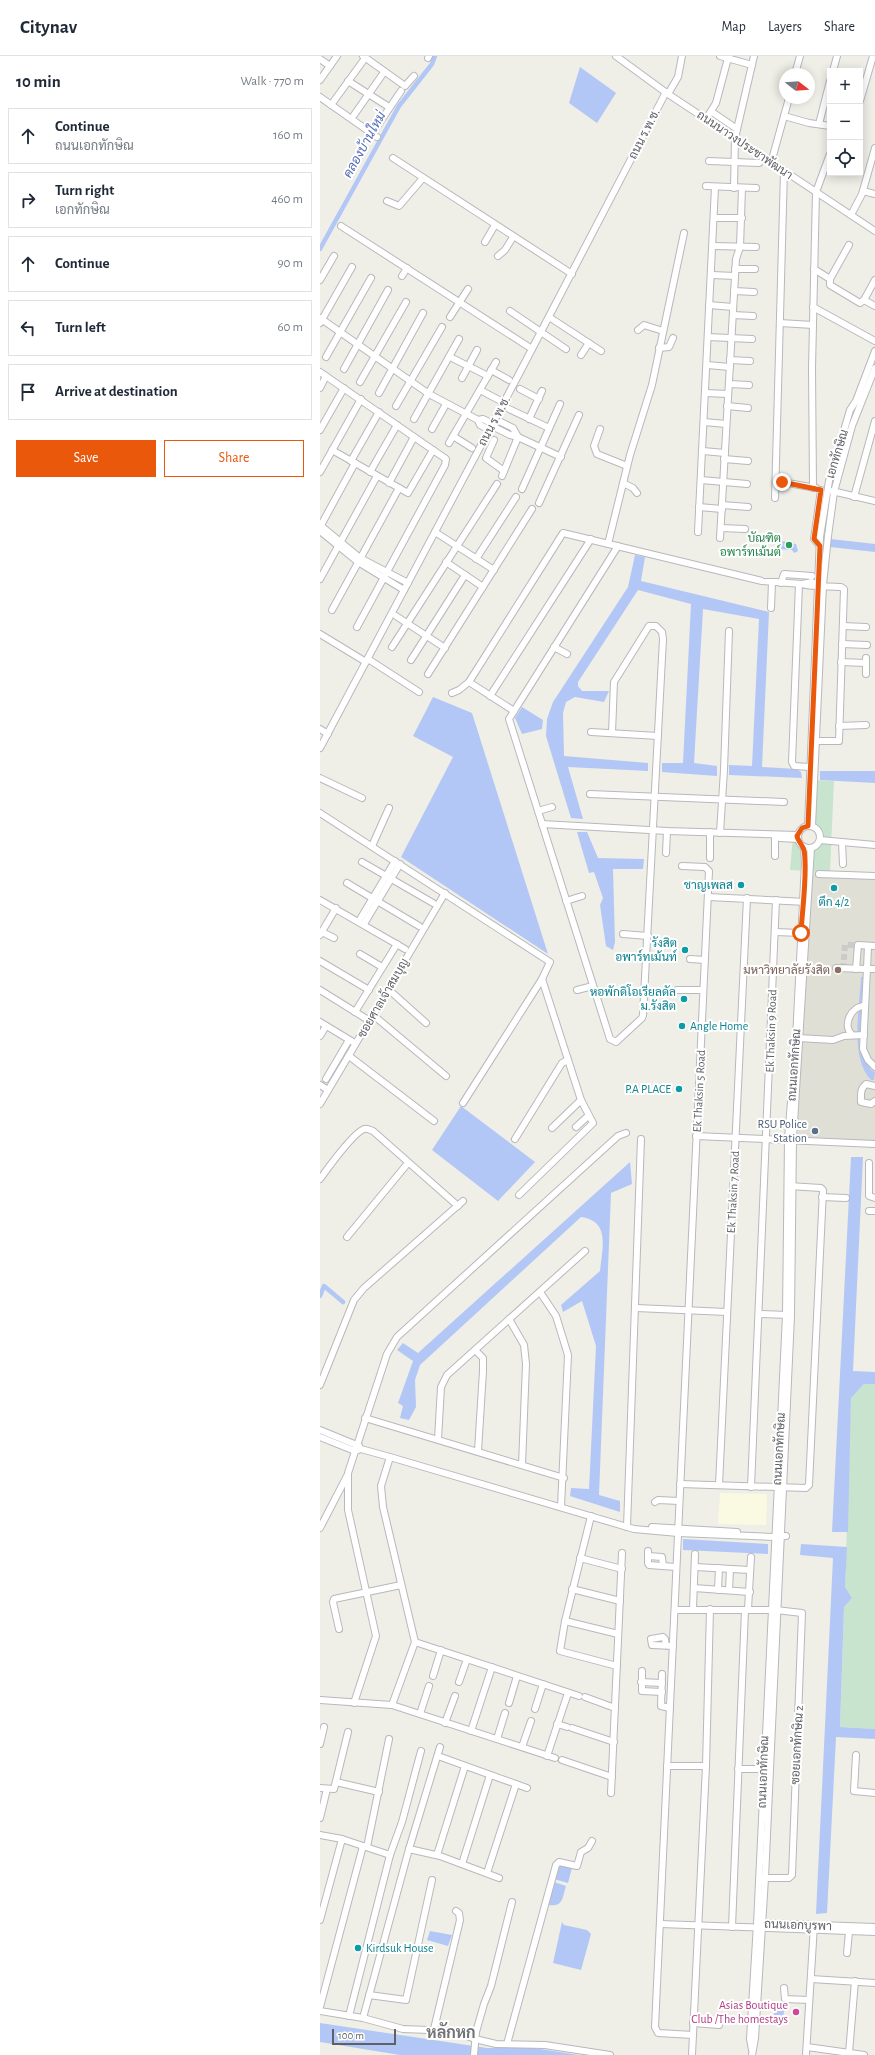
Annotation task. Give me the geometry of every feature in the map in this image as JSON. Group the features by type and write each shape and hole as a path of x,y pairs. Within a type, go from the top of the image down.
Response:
{"street":[{"path":"320,80 336,56"},
{"name":"ถนน ร.พ.ช.","path":"320,748 667,93 678,77 682,56"},
{"path":"720,56 738,58 752,65"},
{"path":"732,188 733,137 754,56"},
{"path":"797,68 800,56"},
{"path":"834,68 837,56"},
{"path":"863,91 874,56"},
{"name":"ถนนนาวงประชาพัฒนา","path":"620,57 667,93 875,231"},
{"path":"331,105 363,58 405,86 414,76"},
{"path":"706,119 712,112 716,103 728,58"},
{"path":"320,59 330,66"},
{"path":"354,115 382,75"},
{"path":"348,80 390,107"},
{"path":"376,128 401,91"},
{"path":"819,124 827,93"},
{"path":"320,97 377,137"},
{"path":"771,163 787,104"},
{"path":"712,112 736,129"},
{"path":"784,116 809,123 827,125"},
{"path":"851,215 863,191 875,148"},
{"path":"392,158 572,274"},
{"path":"709,161 759,163"},
{"path":"813,488 813,307 816,192 827,164"},
{"path":"776,498 784,171"},
{"path":"387,201 399,206 423,178"},
{"path":"706,186 756,188"},
{"path":"698,532 709,305 712,275 715,187"},
{"path":"720,538 735,276 737,254 740,247 742,218 742,188"},
{"path":"863,191 875,194"},
{"path":"714,218 742,218"},
{"path":"485,242 495,225"},
{"path":"341,226 532,350"},
{"path":"608,544 627,466 652,385 684,233"},
{"path":"498,256 505,250 513,237"},
{"path":"849,245 830,279 829,284 858,303 864,300 875,280"},
{"path":"713,246 756,247"},
{"path":"320,280 334,256"},
{"path":"352,267 321,320 446,404 478,420 483,419 492,425 513,428 518,437 561,456"},
{"path":"402,276 407,268"},
{"path":"736,269 755,269"},
{"path":"814,269 830,279"},
{"path":"712,275 735,276"},
{"path":"326,357 371,278"},
{"path":"450,317 468,289"},
{"path":"344,369 388,290"},
{"path":"734,291 754,292"},
{"path":"864,300 875,306"},
{"path":"360,382 406,302"},
{"path":"709,305 733,307"},
{"path":"813,307 875,341"},
{"path":"510,311 566,349"},
{"path":"379,393 423,313"},
{"path":"733,315 753,316"},
{"path":"549,317 601,351"},
{"path":"780,323 813,325"},
{"path":"638,330 644,325 663,331"},
{"path":"396,406 442,327"},
{"path":"708,337 752,339"},
{"path":"660,348 669,347 673,338"},
{"path":"414,419 459,339"},
{"path":"582,355 589,343"},
{"path":"462,378 477,350"},
{"name":"เอกทักษิณ","path":"820,585 820,546 814,539 824,490 850,410 875,351"},
{"path":"450,356 488,376"},
{"path":"707,365 750,361"},
{"path":"449,443 496,362"},
{"path":"810,826 820,585 834,492 852,426 875,368"},
{"path":"492,370 510,380"},
{"path":"320,372 397,424 446,459 447,462 357,627"},
{"path":"320,388 326,376"},
{"path":"729,384 749,385"},
{"path":"320,430 344,388"},
{"path":"520,389 539,399"},
{"path":"480,390 499,400"},
{"path":"529,419 542,392"},
{"path":"705,393 728,394"},
{"path":"320,472 361,399"},
{"path":"432,430 446,404"},
{"path":"522,489 560,404"},
{"path":"727,406 748,408"},
{"path":"509,409 549,428"},
{"path":"379,412 320,527 359,560 385,575 404,590"},
{"path":"539,503 579,415"},
{"path":"854,497 875,421"},
{"path":"704,422 726,424"},
{"path":"370,472 397,424"},
{"path":"600,430 594,446 597,454 627,466"},
{"path":"453,436 472,448"},
{"path":"389,482 414,437"},
{"path":"494,440 486,458 503,473 518,437"},
{"path":"332,450 399,488 410,492 433,450"},
{"path":"703,451 748,461"},
{"path":"320,579 377,476"},
{"path":"701,480 747,484"},
{"path":"782,482 875,501"},
{"path":"623,483 633,488 637,493"},
{"path":"392,647 497,484"},
{"path":"332,610 399,488"},
{"path":"476,559 516,497"},
{"path":"700,507 748,507"},
{"path":"428,674 532,509"},
{"path":"720,528 745,529"},
{"path":"435,532 494,570"},
{"path":"452,693 460,690 469,682 563,533 772,582 800,584 812,587 820,585 843,588 838,742 814,741"},
{"path":"490,696 591,539"},
{"path":"612,733 614,682 649,626 652,625 660,628 663,639 643,1017 619,1041 614,1042 610,1039 509,722 514,711 618,546"},
{"path":"446,562 483,587"},
{"path":"781,583 784,574 812,576"},
{"path":"385,575 408,583"},
{"path":"410,660 465,575"},
{"path":"771,608 772,582"},
{"path":"800,584 792,762 794,766 810,767"},
{"path":"396,616 445,648"},
{"path":"842,626 866,627"},
{"path":"720,833 724,779 729,631"},
{"path":"320,634 419,692"},
{"path":"842,644 867,645"},
{"path":"554,647 567,654"},
{"path":"841,662 866,661 866,674"},
{"path":"469,682 514,711"},
{"path":"839,726 866,725"},
{"path":"320,729 328,734"},
{"path":"591,732 658,736"},
{"path":"812,776 810,767 814,741"},
{"path":"320,778 362,798"},
{"path":"590,794 784,802"},
{"path":"538,811 552,807"},
{"path":"372,846 389,808"},
{"path":"320,813 549,960 550,964 542,979 463,1103"},
{"path":"542,824 776,835 780,838 798,837"},
{"path":"810,826 817,829 820,840 817,846 804,848 798,837 802,828 810,826"},
{"path":"666,853 667,831"},
{"path":"710,832 710,858"},
{"path":"775,856 776,835"},
{"path":"820,840 875,845"},
{"path":"842,842 843,864"},
{"name":"ถนนเอกทักษิณ","path":"752,2052 755,2038 758,1926 762,1878 773,1610 788,1315 789,1186 798,1038 804,902 804,848"},
{"name":"ถนนเอกทักษิณ","path":"798,1038 801,933 811,848"},
{"path":"362,862 433,903"},
{"path":"362,922 397,862"},
{"name":"Ek Thaksin 5 Road","path":"682,866 705,867 709,871 674,1610 669,1646 670,1708 655,2032 693,2034"},
{"path":"819,874 875,876"},
{"path":"347,883 419,926"},
{"name":"ซอยศาลเจ้าสมบุญ","path":"320,1104 445,893"},
{"path":"566,901 582,896"},
{"path":"708,896 804,902"},
{"name":"Ek Thaksin 7 Road","path":"719,1485 747,898"},
{"path":"320,900 362,922 405,949"},
{"name":"Ek Thaksin 9 Road","path":"751,1487 760,1314 776,900"},
{"path":"334,938 321,933 336,908"},
{"path":"775,932 801,933"},
{"path":"623,934 648,936"},
{"path":"355,1012 397,944"},
{"path":"856,969 858,945 875,946"},
{"path":"868,946 858,1035 865,1054 875,1067"},
{"path":"360,954 382,967"},
{"path":"690,959 705,960"},
{"path":"320,961 368,990"},
{"path":"836,968 875,969"},
{"path":"518,1195 593,1124 581,1100 542,979"},
{"path":"577,990 594,986"},
{"path":"388,989 426,1023"},
{"path":"677,990 703,990"},
{"path":"320,991 365,1018"},
{"path":"858,1035 849,1031 850,1015 853,1009 862,1006"},
{"path":"373,1015 446,1076"},
{"path":"320,1022 356,1045"},
{"path":"320,1036 326,1026"},
{"path":"798,1038 833,1040 858,1035"},
{"path":"326,1079 350,1040"},
{"path":"349,1056 434,1120"},
{"path":"515,1139 562,1063 568,1060"},
{"path":"875,1086 866,1084 862,1087 861,1102 871,1104 875,1101"},
{"path":"320,1085 328,1090"},
{"path":"552,1128 581,1100"},
{"path":"576,1127 588,1116"},
{"path":"320,1179 349,1142 363,1130 373,1131 458,1206"},
{"path":"320,1528 348,1472 358,1448 365,1418 385,1360 397,1337 618,1136 626,1132"},
{"path":"696,1136 791,1139 875,1144"},
{"path":"625,1525 636,1308 641,1139"},
{"path":"347,1238 408,1163"},
{"path":"869,1163 869,1196 875,1198"},
{"path":"680,1484 779,1488 806,1488 809,1485 822,1188 789,1186"},
{"path":"822,1197 846,1198"},
{"path":"320,1385 354,1300 364,1288 463,1201"},
{"path":"438,1439 443,1381 475,1350 585,1251"},
{"path":"540,1292 556,1316 568,1355 564,1478 561,1507"},
{"path":"636,1308 727,1312"},
{"path":"760,1314 788,1315"},
{"path":"509,1319 524,1345 526,1364 522,1465"},
{"path":"475,1350 482,1358 483,1372 478,1451"},
{"path":"365,1418 564,1478"},
{"path":"320,1430 358,1448"},
{"path":"320,1437 625,1525 678,1531 777,1535"},
{"path":"390,1457 381,1486 383,1507 415,1642 392,1705"},
{"path":"348,1472 348,1510 376,1636 354,1703"},
{"path":"655,1502 658,1500 679,1501"},
{"path":"591,1516 564,1621 560,1651 617,1666"},
{"path":"611,1793 622,1553"},
{"path":"663,1566 662,1557 648,1554 648,1564 663,1566 676,1567"},
{"path":"692,1609 695,1554"},
{"path":"732,1927 746,1610 750,1592 751,1557"},
{"path":"580,1558 622,1568"},
{"path":"695,1567 750,1570"},
{"path":"718,1590 719,1568"},
{"path":"729,1590 730,1569"},
{"path":"339,1629 333,1602 334,1599 401,1585"},
{"path":"694,1588 750,1592"},
{"path":"572,1589 620,1601"},
{"path":"692,2055 706,1766 710,1609"},
{"path":"674,1610 773,1610"},
{"name":"ซอยเอกทักษิณ 2","path":"762,1878 788,1878 792,1875 803,1617 800,1612 773,1610"},
{"path":"564,1621 618,1634"},
{"path":"415,1642 615,1708"},
{"path":"433,1676 441,1650"},
{"path":"459,1682 467,1659"},
{"path":"471,1731 492,1667"},
{"path":"642,1671 642,1691 662,1692"},
{"path":"662,1674 661,1706 670,1708"},
{"path":"508,1703 517,1676"},
{"path":"641,1682 662,1683"},
{"path":"535,1709 543,1684"},
{"path":"420,1714 429,1686"},
{"path":"547,1756 568,1693"},
{"path":"445,1723 455,1696"},
{"path":"320,1700 392,1705 612,1777"},
{"path":"497,1739 505,1713"},
{"path":"522,1747 531,1721"},
{"path":"557,1724 614,1742"},
{"path":"320,1744 324,1727"},
{"path":"320,1818 323,1789 334,1789 348,1732"},
{"path":"320,2008 365,1847 379,1792 389,1739"},
{"path":"363,2018 409,1849 440,1746"},
{"path":"349,2016 390,1855 402,1822 421,1751"},
{"path":"856,1755 854,1791 875,1793"},
{"path":"438,1756 527,1788"},
{"path":"437,1855 465,1766"},
{"path":"667,1766 706,1766"},
{"path":"738,1769 766,1769"},
{"path":"462,1864 490,1775"},
{"path":"336,1782 379,1792"},
{"path":"487,1873 516,1784"},
{"path":"320,1835 342,1839 390,1855"},
{"path":"320,1920 342,1839"},
{"path":"507,2044 556,1865 559,1862 577,1866 581,1852 588,1848 592,1841"},
{"path":"409,1849 437,1855 499,1878"},
{"path":"369,1995 406,2000 432,1880"},
{"path":"474,2055 475,2042 484,2004 491,1986 512,1902"},
{"path":"434,2029 460,1920 459,1914 456,1911"},
{"name":"ถนนเอกบูรพา","path":"660,1924 732,1927 875,1927"},
{"path":"806,2055 814,1928"},
{"name":"ถนนเอกบูรพา","path":"814,1928 848,1932 875,1932"},
{"path":"847,1953 848,1932"},
{"path":"811,1978 875,1983"},
{"path":"850,2053 855,1981"},
{"path":"784,1988 785,1999 809,2000"},
{"path":"320,2011 363,2018 403,2029 434,2029 460,2032 475,2042 553,2046 610,2055"},
{"path":"694,2023 719,2025"},
{"path":"807,2047 864,2055"}],"shaded area":[{"path":"815,780 834,781 830,872 790,870 793,836 812,849 824,835 814,822"},
{"name":"มหาวิทยาลัยรังสิต","path":"810,871 875,874 875,1143 798,1139 795,1064"},
{"path":"864,1384 875,1384 875,1729 840,1727 844,1607 852,1598 845,1587 851,1398"},
{"path":"720,1493 767,1494 766,1525 718,1524"}],"water":[{"path":"580,67 616,93 597,123 569,103"},
{"path":"831,539 875,544 875,552 830,547"},
{"name":"บัณฑิต อพาร์ทเม้นต์","path":"782,541 796,544 798,551 794,553 792,550 780,549"},
{"path":"635,555 645,557 641,581 769,612 762,767 797,769 801,772 802,778 729,775 729,765 752,766 759,619 703,609 694,763 717,766 717,776 662,772 662,763 683,763 691,604 638,590 578,682 578,686 582,691 609,691 604,702 575,697 566,702 563,713 564,756 648,763 648,771 568,767 583,819 571,818 546,736 547,719 553,702 628,587"},
{"path":"433,697 472,713 548,954 401,857 453,757 413,736"},
{"path":"522,707 543,720 542,729 522,734 515,718"},
{"path":"820,771 875,771 875,783 820,780"},
{"path":"577,832 587,832 598,858 644,859 643,869 613,869 615,942 613,950 606,946 600,905 603,898 594,872 589,873"},
{"path":"861,977 863,977 859,1049 871,1070 875,1072 874,1080 871,1080 864,1070 858,1045 857,1031"},
{"path":"461,1106 535,1162 498,1201 432,1150"},
{"path":"851,1157 863,1157 853,1371 875,1372 875,1384 864,1384 851,1398 848,1532 832,1532"},
{"path":"630,1162 632,1184 611,1193 599,1495 620,1501 620,1512 570,1496 571,1488 589,1489 596,1346 582,1301 563,1312 561,1305 600,1271 603,1245 601,1230 597,1224 591,1220 581,1217 420,1365 415,1380 416,1407 409,1420 400,1418 403,1406 398,1403 413,1361 397,1350 403,1343 418,1353"},
{"path":"683,1539 768,1544 768,1554 683,1550"},
{"path":"801,1544 847,1547 845,1587 852,1598 844,1607 840,1727 875,1729 875,1739 836,1737 827,1913 816,1914 833,1558 800,1555"},
{"path":"560,1864 572,1868 568,1883 554,1879 557,1866"},
{"path":"554,1882 566,1886 563,1898 557,1905 548,1905"},
{"path":"562,1922 564,1925 587,1930 591,1934 581,1970 553,1963"},
{"path":"430,1931 452,1935 448,1946 427,1940"},
{"path":"774,2010 784,2010 783,2023 774,2022"},
{"path":"320,2023 487,2048 534,2048 579,2055 400,2055 320,2042"}],"waterway":[{"name":"คลองบ้านใหม่","path":"320,249 399,106 432,64 435,56"},
{"path":"320,1296 324,1286 343,1302"}],"tunnel":[{"path":"843,969 845,945 858,945"}],"place":[{"name":"บัณฑิต อพาร์ทเม้นต์","path":"789,545"},
{"name":"ชาญเพลส","path":"741,885"},
{"name":"ตึก 4/2","path":"834,888"},
{"name":"รังสิต อพาร์ทเม้นท์","path":"685,950"},
{"name":"มหาวิทยาลัยรังสิต","path":"838,970"},
{"name":"หอพักดิโอเรียลดัล ม.รังสิต","path":"684,999"},
{"name":"Angle Home","path":"682,1026"},
{"name":"P.A PLACE","path":"679,1089"},
{"name":"RSU Police Station","path":"815,1131"},
{"name":"Kirdsuk House","path":"358,1948"},
{"name":"Asias Boutique Club /The homestays","path":"796,2012"}],"district":[{"name":"หลักหก","path":"451,2033"}],"route":[{"path":"782,482 821,490 814,539 820,546 817,585 808,826 802,828 797,836 798,842 804,848 805,863 801,933"}]}
